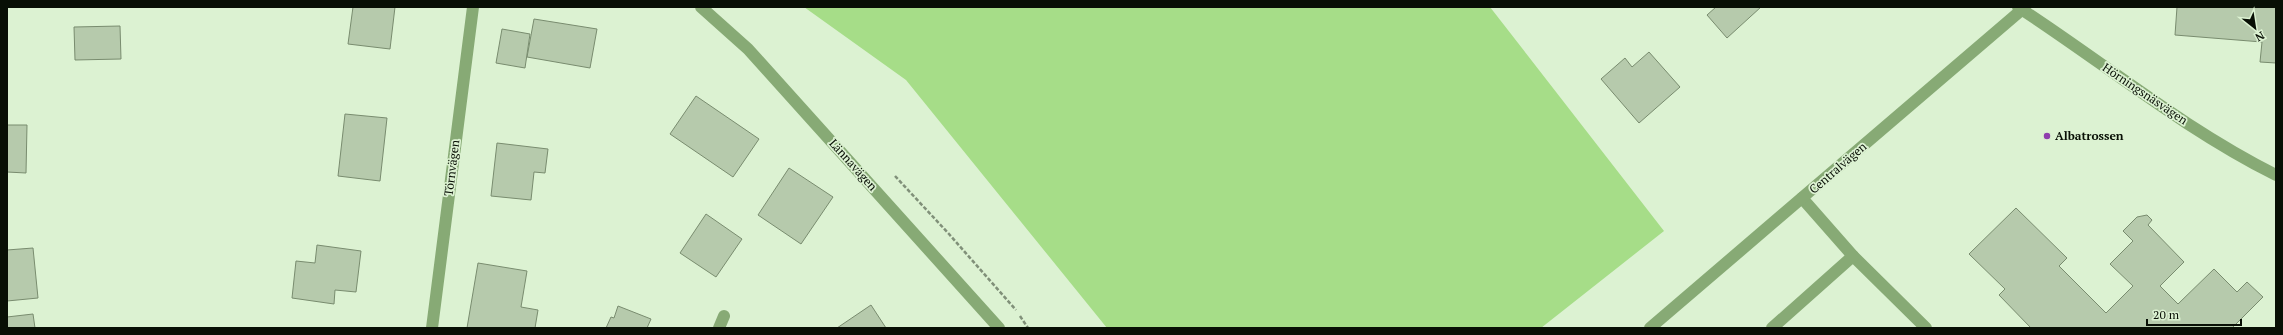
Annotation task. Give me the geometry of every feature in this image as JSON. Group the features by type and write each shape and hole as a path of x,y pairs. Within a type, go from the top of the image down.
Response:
{"street":[{"name":"Törnvägen","path":"432,328 473,7"},
{"name":"Lännavägen","path":"701,7 748,49 999,328"},
{"name":"Hörningsnäsvägen","path":"2022,8 2200,131 2250,162 2276,175"},
{"name":"Centralvägen","path":"1650,328 2022,8"},
{"path":"1802,198 1853,256 1926,328"},
{"path":"1772,328 1853,256"},
{"path":"720,328 724,316"}],"green space":[{"path":"804,7 1490,7 1664,231 1541,328 1107,328 906,80"}],"building":[{"path":"353,7 395,7 390,49 348,44"},
{"path":"1716,7 1761,7 1727,38 1707,15"},
{"path":"2177,7 2276,7 2276,63 2260,62 2262,42 2175,35"},
{"path":"534,19 597,29 590,68 527,57"},
{"path":"120,26 121,59 75,60 74,27"},
{"path":"502,29 530,34 525,68 496,63"},
{"path":"1649,52 1680,87 1639,123 1601,79 1625,58 1632,67"},
{"path":"696,96 759,139 733,177 670,134"},
{"path":"345,114 387,118 380,181 338,176"},
{"path":"7,125 27,125 26,173 7,172"},
{"path":"497,143 548,149 545,173 534,172 531,200 491,196"},
{"path":"789,168 833,197 801,244 758,215"},
{"path":"2016,208 2067,258 2059,266 2106,313 2133,286 2110,264 2133,241 2123,231 2137,217 2147,215 2152,220 2148,225 2184,262 2160,286 2178,304 2214,269 2237,292 2247,282 2263,297 2232,328 2031,328 1999,295 2005,289 1969,254"},
{"path":"706,214 742,239 716,277 680,253"},
{"path":"317,245 361,251 356,292 335,290 334,304 292,298 296,261 315,263"},
{"path":"33,248 38,298 7,301 7,250"},
{"path":"478,263 527,271 521,307 538,310 535,328 467,328"},
{"path":"871,305 886,328 837,328"},
{"path":"618,306 651,319 647,328 606,328 611,317 614,318"},
{"path":"33,314 35,328 7,328 7,317"}],"place":[{"name":"Albatrossen","path":"2047,136"}]}
